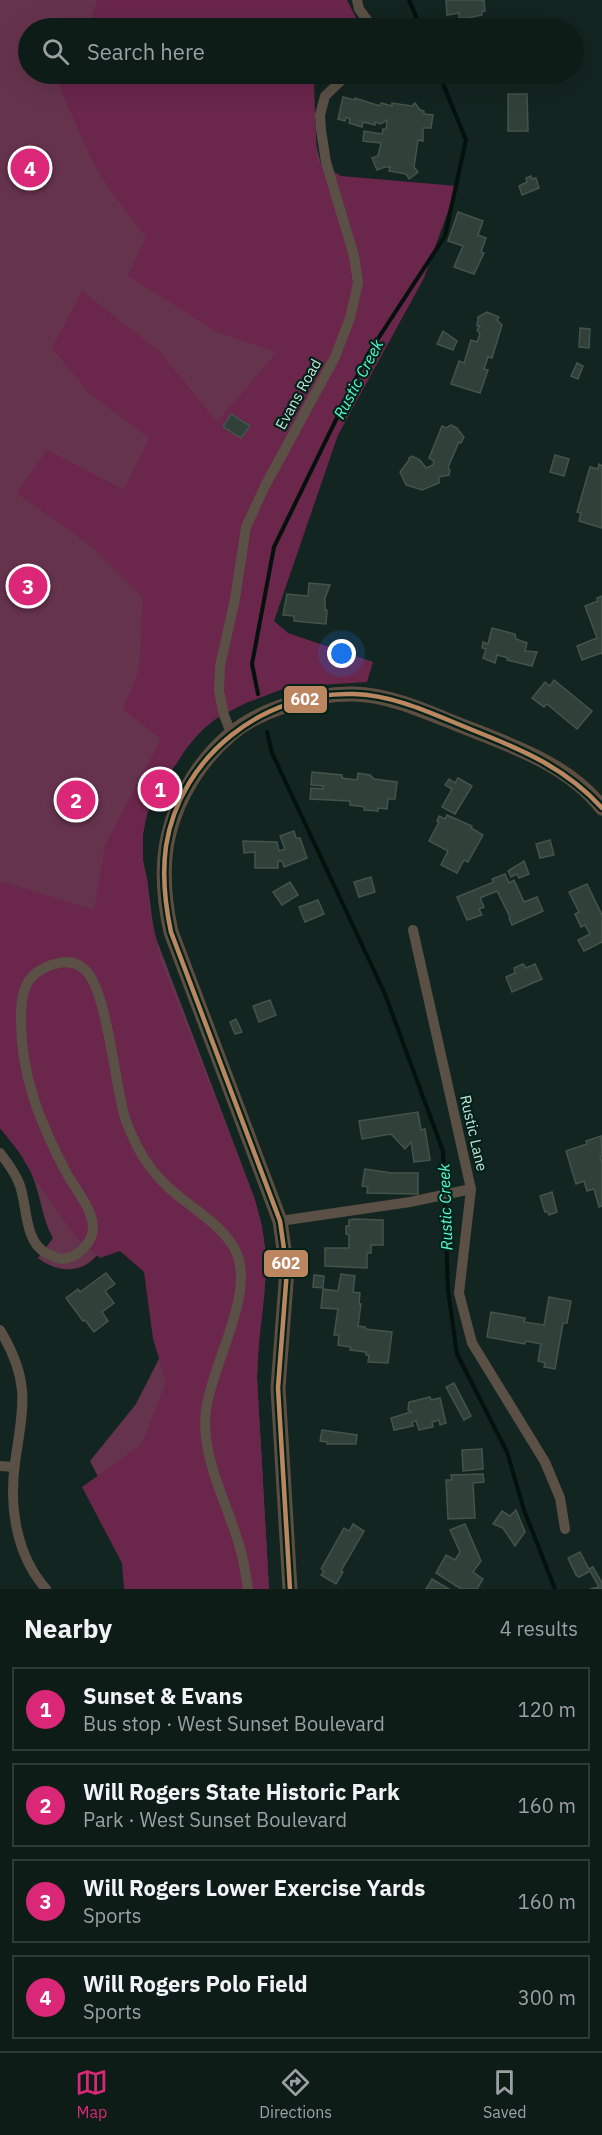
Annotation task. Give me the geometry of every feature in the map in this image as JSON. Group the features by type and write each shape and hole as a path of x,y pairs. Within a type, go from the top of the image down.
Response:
{"main road":[{"path":"290,1589 278,1388 287,1270 280,1221 171,932 166,909 165,857 174,815 197,772 231,733 269,712 295,702 340,694 372,695 429,713 514,745 556,767 578,784 602,808"}],"street":[{"path":"357,0 359,9 366,18"},
{"name":"Evans Road","path":"231,733 219,691 220,666 235,599 246,527 265,486 335,357 350,318 358,283 354,256 326,162 321,130 320,115 325,96 338,84"},
{"name":"Rustic Lane","path":"280,1221 410,1202 471,1189 413,930"},
{"path":"0,1153 19,1182 31,1237 38,1248 62,1259 80,1252 88,1244 93,1229 90,1213 47,1135 28,1086 20,1042 23,990 32,975 51,964 70,962 84,968 98,989 125,1118 139,1150 151,1169 169,1188 214,1225 237,1253 242,1274 238,1298 206,1410 206,1447 241,1550 248,1589"},
{"path":"471,1189 459,1293 472,1343 545,1462 560,1498 565,1529"},
{"path":"0,1330 12,1352 20,1374 22,1390 22,1411 13,1490 19,1539 33,1574 46,1589"},
{"path":"0,1466 14,1467"}],"shaded area":[{"path":"0,0 328,0 324,18 18,18 18,84 310,84 312,129 335,219 217,718 195,738 160,785 147,814 142,842 156,938 254,1197 262,1226 266,1263 257,1378 269,1589 137,1553 90,1461 136,1404 204,1270 189,1242 105,1251 84,1266 70,1269 57,1268 44,1262 38,1258 53,1238 46,1223 35,1183 22,1156 0,1128"},
{"path":"97,0 347,0 356,18 92,18"},
{"path":"58,84 315,84 317,161 341,176 457,186 424,278 338,435 274,621 288,633 373,662 367,682 288,687 246,703 217,718 200,731 188,745 158,788 147,813 143,834 143,860 150,913 160,959 254,1197 263,1234 266,1263 257,1378 269,1589 124,1589 122,1563 82,1487 142,1444 166,1382 153,1339 144,1272 120,1251 100,1258 75,1236 33,1176 20,1153 0,1128 0,881 94,910 105,845 161,739 123,709 139,670 143,598 92,547 17,493 47,450 124,490 149,438 89,393 52,348 82,291 161,353 217,422 277,352 217,332 128,276 146,237 113,194 92,161"}],"building":[{"path":"446,0 484,0 485,11 482,11 482,15 468,18 459,18 459,13 447,15"},
{"path":"508,94 527,94 528,131 508,131"},
{"path":"343,97 355,100 355,98 380,106 381,103 392,106 392,103 412,106 415,103 420,110 424,111 424,114 433,115 431,128 423,128 423,141 418,140 414,167 418,172 409,179 406,174 389,171 390,167 377,170 372,158 378,156 381,143 363,141 364,131 382,134 383,129 386,129 387,120 381,124 375,122 375,125 363,122 362,127 349,123 350,119 346,117 345,121 338,119"},
{"path":"531,176 532,179 536,178 539,188 522,195 519,186 527,182 526,178"},
{"path":"458,212 483,221 478,235 486,238 481,252 484,253 474,274 454,267 463,246 448,241"},
{"path":"487,312 499,317 497,320 502,325 492,358 488,357 484,369 488,370 480,393 451,384 459,361 464,363 471,340 477,342 480,334 477,330 480,326 477,326 478,317"},
{"path":"580,328 590,329 589,348 579,347"},
{"path":"443,331 457,341 453,350 437,344"},
{"path":"577,363 583,366 578,379 571,376"},
{"path":"231,414 250,426 241,438 223,427"},
{"path":"451,425 457,428 464,437 461,443 459,442 448,467 449,475 439,477 439,483 422,490 406,485 400,472 409,458 412,456 420,460 426,468 433,465 434,461 429,458 442,426 446,428"},
{"path":"555,455 569,459 564,476 550,472"},
{"path":"599,464 602,466 602,528 579,521 581,513 577,512 590,467 598,469"},
{"path":"309,583 330,585 325,598 326,624 294,621 294,616 283,615 287,594 308,596"},
{"path":"602,596 602,654 582,660 577,646 597,638 585,606 598,601 597,598"},
{"path":"492,628 515,634 516,639 527,643 525,651 537,652 532,666 497,655 495,663 483,658 486,649 482,648 483,642 488,644"},
{"path":"554,680 592,711 577,729 547,704 544,707 532,698 545,682 550,686"},
{"path":"312,772 342,775 342,778 357,780 358,773 370,775 374,779 397,782 395,799 388,799 387,809 378,808 378,811 364,810 365,807 350,805 350,801 310,799 311,788 323,789 323,786 311,785"},
{"path":"458,778 472,786 455,814 442,807 452,789 445,785 449,779 455,783"},
{"path":"447,815 472,826 471,828 483,835 468,862 464,860 457,873 441,865 448,851 429,841 439,822 437,821 439,816 445,819"},
{"path":"294,831 296,838 300,838 307,858 284,867 282,861 278,861 278,868 255,868 255,852 244,853 243,841 277,842 279,851 285,849 280,836"},
{"path":"550,840 554,855 540,858 536,844"},
{"path":"524,861 529,874 519,878 517,874 511,877 508,871"},
{"path":"505,874 509,883 514,880 524,902 537,897 543,911 512,925 497,891 480,898 484,907 479,909 482,915 467,920 457,897 494,882 492,879"},
{"path":"371,877 375,892 359,897 354,882"},
{"path":"290,882 298,895 282,905 273,892"},
{"path":"587,884 602,915 602,942 584,951 578,940 590,934 585,925 581,927 575,914 579,912 569,892"},
{"path":"318,900 324,914 305,922 299,907"},
{"path":"523,964 526,968 535,964 542,979 512,992 506,977 515,973 514,968"},
{"path":"270,1000 276,1015 259,1022 253,1006"},
{"path":"236,1019 242,1032 235,1034 230,1022"},
{"path":"418,1112 421,1130 425,1129 430,1160 414,1162 411,1142 405,1149 391,1134 362,1139 359,1121"},
{"path":"601,1136 602,1206 599,1207 594,1189 587,1191 584,1181 576,1184 566,1151 587,1144 586,1141"},
{"path":"365,1169 392,1173 418,1173 418,1194 367,1193 368,1187 362,1186"},
{"path":"552,1192 557,1212 549,1215 545,1212 540,1196"},
{"path":"349,1220 383,1220 383,1245 371,1245 371,1253 367,1253 367,1268 325,1266 325,1248 349,1248 346,1226 349,1226"},
{"path":"106,1273 115,1284 105,1291 114,1303 102,1312 108,1321 94,1332 66,1298 78,1289 80,1292"},
{"path":"341,1274 355,1276 353,1292 360,1293 359,1304 361,1304 358,1326 392,1332 388,1363 368,1362 369,1355 366,1355 366,1352 350,1350 351,1347 338,1345 339,1335 334,1335 338,1309 321,1308 323,1289 338,1291"},
{"path":"314,1275 324,1276 323,1288 313,1287"},
{"path":"549,1297 571,1301 567,1323 563,1323 555,1369 544,1367 545,1363 538,1361 541,1344 526,1341 525,1344 487,1337 491,1312 525,1318 524,1322 544,1325"},
{"path":"454,1383 471,1416 464,1420 446,1387"},
{"path":"430,1397 431,1400 440,1398 446,1423 440,1425 439,1420 432,1422 433,1427 419,1430 416,1421 412,1422 413,1426 394,1430 391,1418 411,1412 408,1410 409,1402"},
{"path":"322,1430 357,1435 356,1444 327,1444 327,1442 320,1441"},
{"path":"482,1449 483,1469 463,1471 462,1450"},
{"path":"483,1474 484,1482 473,1483 475,1518 448,1519 446,1480 452,1480 451,1475"},
{"path":"516,1510 525,1532 515,1546 503,1528 493,1524 502,1511 510,1516"},
{"path":"353,1524 364,1531 336,1584 321,1575 324,1571 321,1569 344,1528 349,1531"},
{"path":"465,1524 481,1561 473,1572 483,1579 477,1589 461,1589 436,1573 446,1555 455,1560 460,1552 450,1530"},
{"path":"580,1552 589,1569 593,1567 602,1583 602,1589 590,1589 599,1587 590,1571 579,1577 576,1575 568,1558"},
{"path":"432,1579 449,1589 426,1589"}],"waterway":[{"name":"Rustic Creek","path":"409,0 417,18"},
{"name":"Rustic Creek","path":"258,694 252,664 274,547 368,354 445,236 466,140 443,84"},
{"name":"Rustic Creek","path":"267,732 272,753 385,994 443,1151 448,1290 457,1354 507,1452 524,1510 555,1589"}],"transit line":[{"name":"602","path":"290,1589 278,1388 287,1270 280,1221 171,932 164,868 166,846 174,814 189,784 208,758 232,735 259,717 289,704 321,696 354,694 401,702 510,746 543,762 574,782 602,808"}],"place":[{"name":"Will Rogers Polo Field","path":"30,168"},
{"name":"Will Rogers Lower Exercise Yards","path":"28,586"},
{"name":"Sunset & Evans","path":"160,789"},
{"name":"Will Rogers State Historic Park","path":"76,800"}]}
